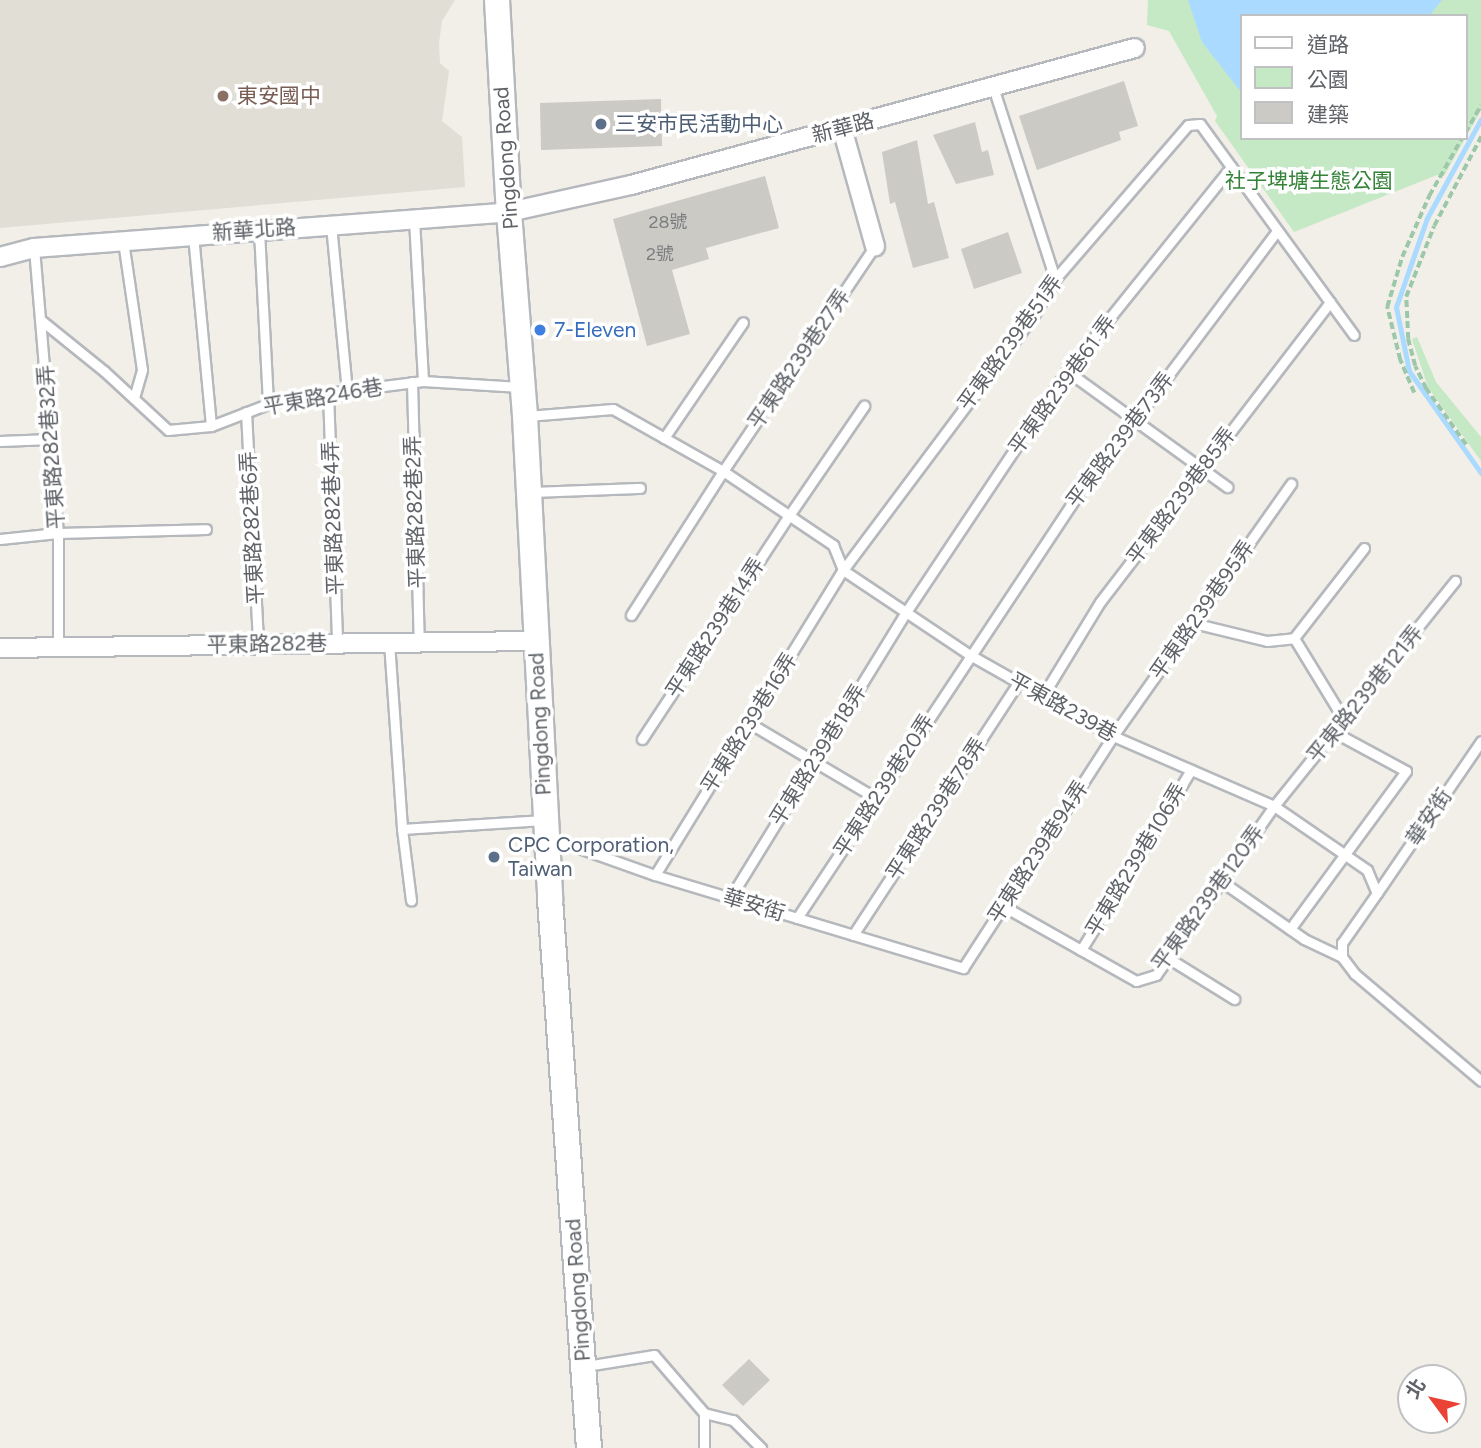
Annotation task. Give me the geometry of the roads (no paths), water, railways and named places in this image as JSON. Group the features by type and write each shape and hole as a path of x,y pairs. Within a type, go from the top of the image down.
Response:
{"street":[{"name":"Pingdong Road","path":"497,0 509,212 525,416 534,641 589,1448"},
{"name":"新華路","path":"509,212 631,185 1135,48"},
{"path":"842,128 875,246"},
{"name":"新華北路","path":"0,257 34,248 509,212"},
{"name":"平東路282巷","path":"0,648 534,641"}],"lane":[{"path":"993,87 1055,279"},
{"name":"平東路239巷51弄","path":"843,570 1034,315 1055,279 1188,125 1200,124 1231,167"},
{"path":"1231,167 1354,335"},
{"name":"平東路239巷61 弄","path":"906,612 1067,371 1231,167"},
{"path":"414,219 423,381"},
{"path":"331,225 347,391"},
{"path":"259,230 268,404"},
{"name":"平東路239巷73弄","path":"970,655 1075,499 1277,231"},
{"path":"193,235 211,426"},
{"path":"122,241 142,370 134,398"},
{"name":"平東路239巷27弄","path":"631,615 723,471 875,246"},
{"name":"平東路282巷32弄","path":"34,248 58,533 58,646"},
{"name":"平東路239巷85弄","path":"1042,696 1100,603 1330,302"},
{"name":"平東路246巷","path":"42,321 169,430 211,426 268,404 412,382 522,387"},
{"path":"664,438 743,322"},
{"path":"1067,371 1227,487"},
{"name":"平東路282巷2弄","path":"412,382 419,642"},
{"name":"平東路282巷4弄","path":"328,393 337,643"},
{"name":"平東路239巷14弄","path":"642,739 864,407"},
{"name":"平東路239巷","path":"525,416 613,409 723,471 833,545 843,570 970,655 1113,736 1274,806 1367,870 1377,893"},
{"name":"平東路282巷6弄","path":"246,412 258,644"},
{"path":"0,441 51,439"},
{"name":"平東路239巷95弄","path":"1113,736 1291,484"},
{"path":"528,492 640,488"},
{"path":"0,539 58,533 206,529"},
{"path":"1193,623 1266,641 1293,638 1364,548"},
{"name":"平東路239巷16弄","path":"655,875 843,570"},
{"name":"平東路239巷121弄","path":"1274,806 1455,581"},
{"name":"平東路239巷18弄","path":"730,898 906,612"},
{"path":"1293,638 1344,720"},
{"path":"389,642 402,829 411,900"},
{"name":"平東路239巷20弄","path":"797,918 970,655"},
{"name":"平東路239巷78弄","path":"853,935 1018,683"},
{"path":"750,723 876,798"},
{"path":"1290,929 1406,771 1334,732"},
{"name":"平東路239巷94弄","path":"963,968 1113,736"},
{"name":"華安街","path":"1377,893 1481,741"},
{"name":"平東路239巷106弄","path":"1081,950 1191,770"},
{"name":"平東路239巷120弄","path":"1081,950 1136,981 1156,975 1274,806"},
{"path":"402,829 546,828"},
{"name":"華安街","path":"546,828 655,875 963,968"},
{"path":"1222,881 1290,929 1342,957 1354,974 1481,1081"},
{"path":"1342,957 1342,943 1377,893"},
{"path":"1003,906 1081,950"},
{"path":"1168,958 1234,999"},
{"path":"584,1367 654,1354 705,1413 733,1420 761,1448"},
{"path":"704,1448 705,1413"}],"water":[{"path":"1188,0 1442,0 1431,14 1240,14 1240,91 1202,42"}],"waterway":[{"path":"1481,119 1427,218 1396,307 1409,371 1481,473"}],"place":[{"name":"東安國中","path":"223,96"},
{"name":"三安市民活動中心","path":"601,124"},
{"name":"7-Eleven","path":"540,330"},
{"name":"CPC Corporation, Taiwan","path":"494,857"}],"park label":[{"name":"社子埤塘生態公園","path":"1309,181"}]}
